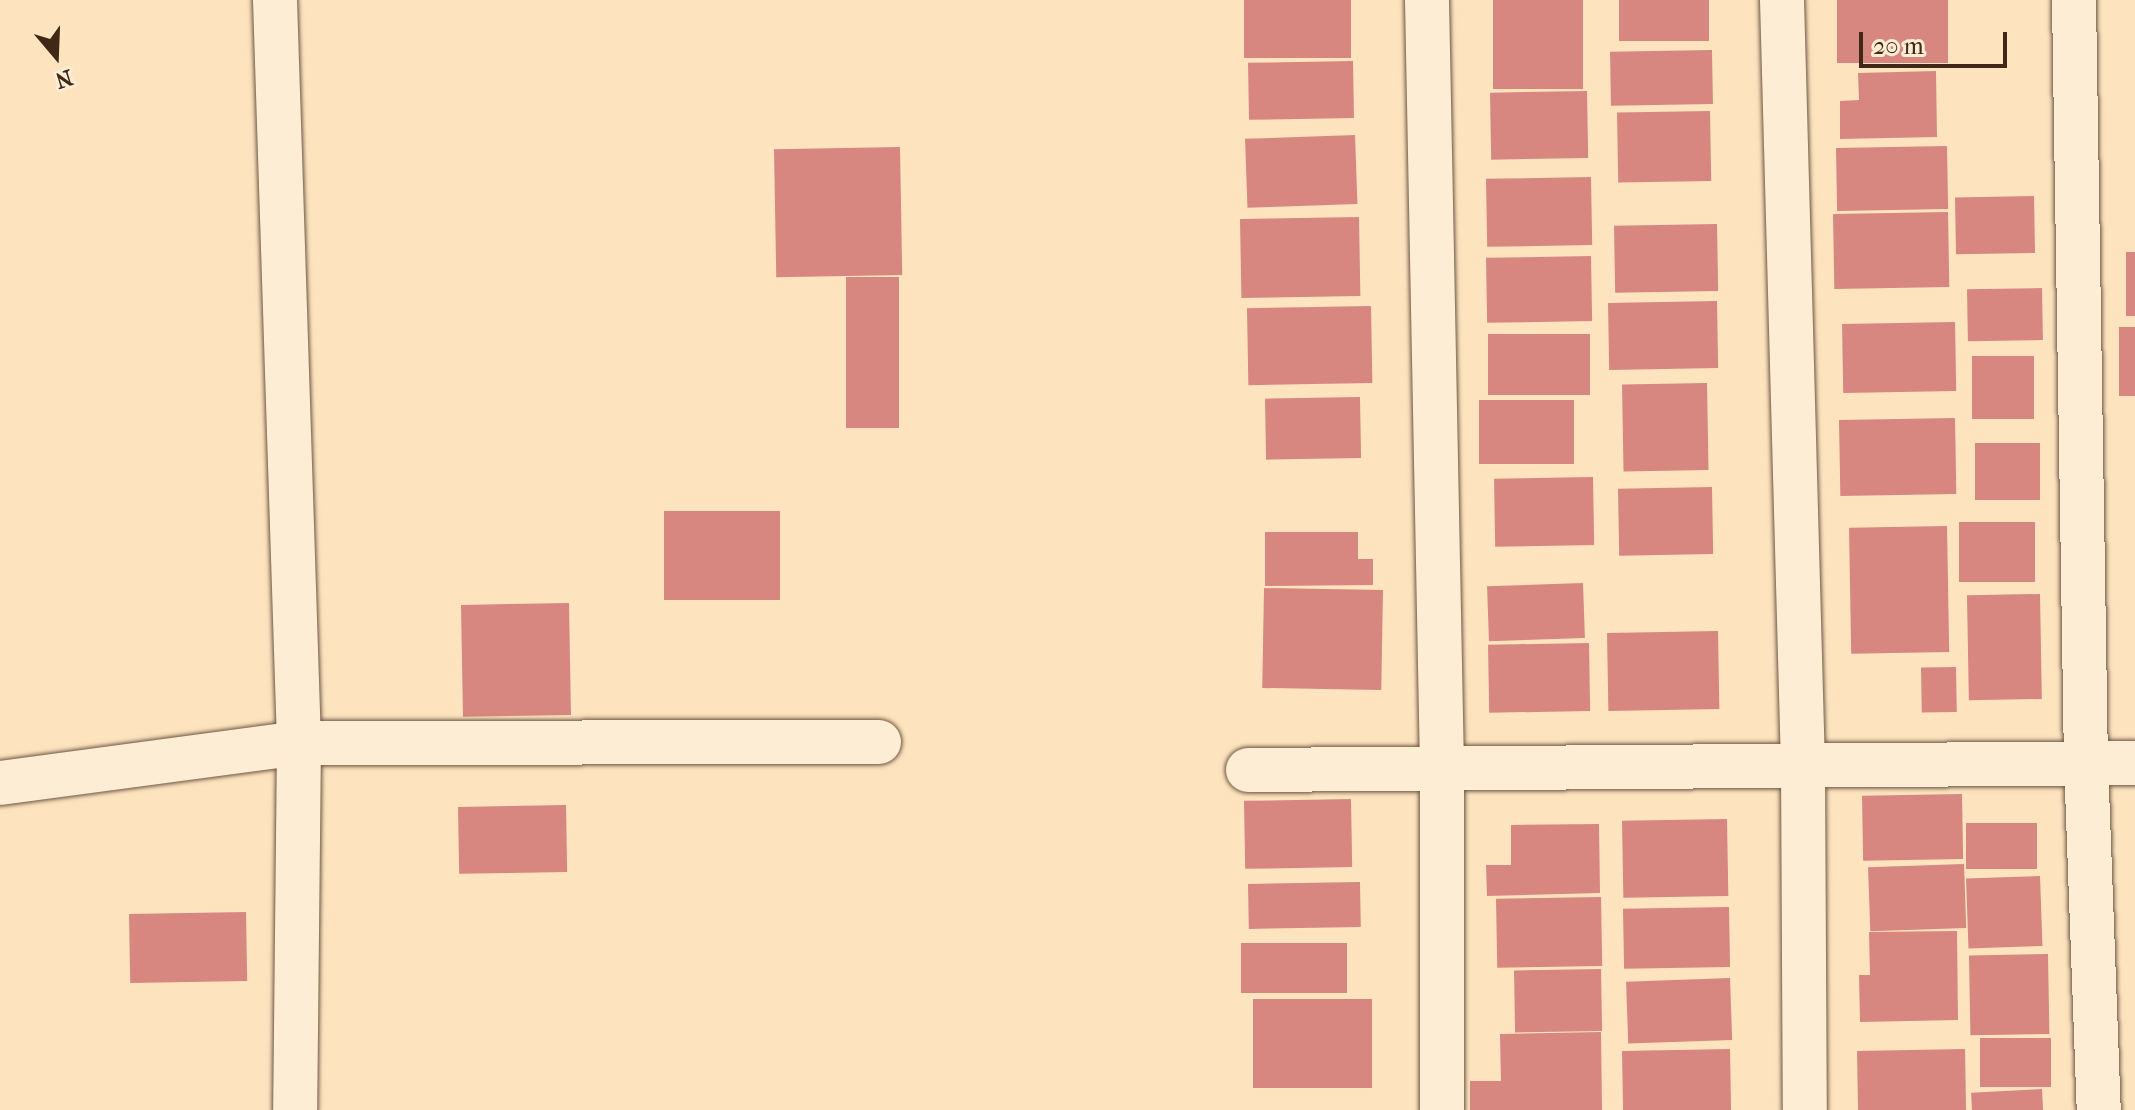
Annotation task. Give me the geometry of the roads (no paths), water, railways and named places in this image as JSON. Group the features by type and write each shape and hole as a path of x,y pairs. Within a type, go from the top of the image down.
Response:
{"street":[{"path":"275,0 299,743 295,1110"},
{"path":"1427,0 1442,769 1442,1110"},
{"path":"1782,0 1803,766 1805,1110"},
{"path":"2074,0 2086,762 2099,1110"},
{"path":"0,783 299,743 879,742"},
{"path":"1248,770 2135,763"}]}
